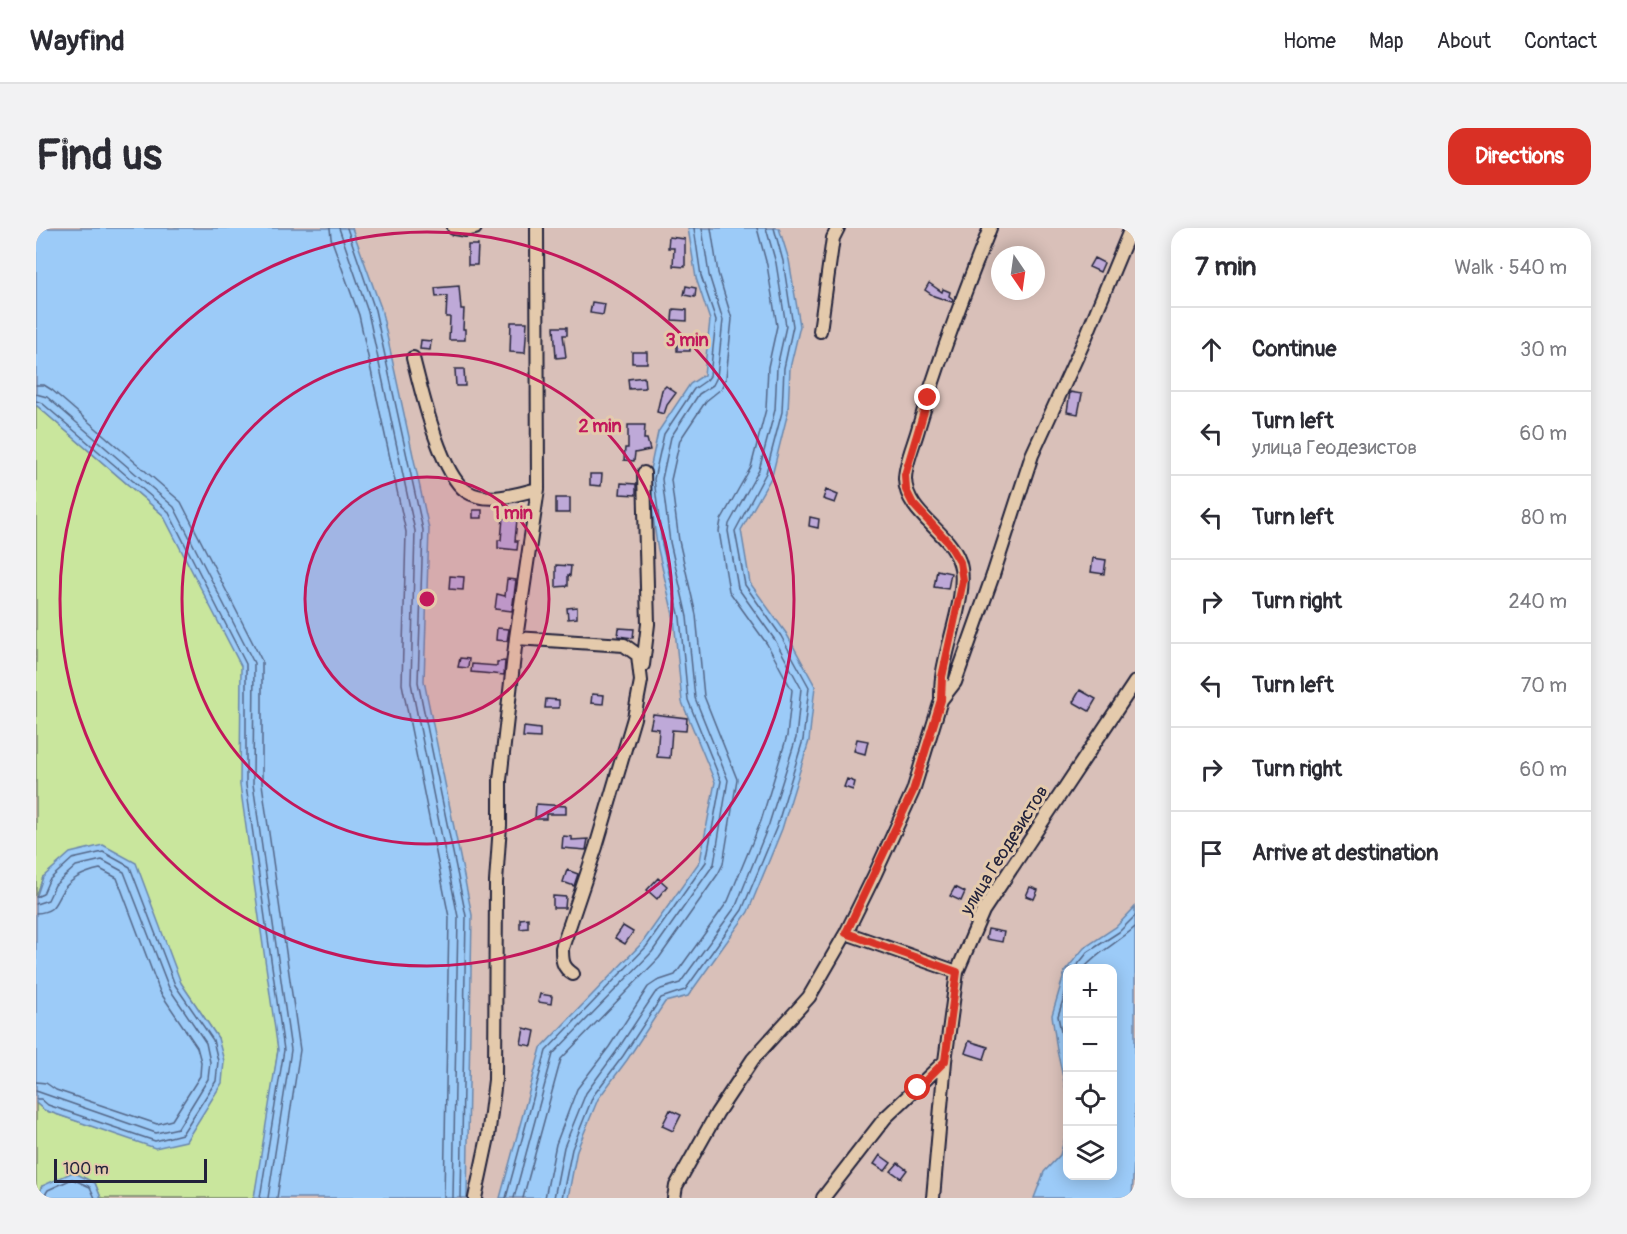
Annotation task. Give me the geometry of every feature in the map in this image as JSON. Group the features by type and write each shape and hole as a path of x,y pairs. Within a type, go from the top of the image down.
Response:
{"street":[{"path":"454,228 466,230 475,228"},
{"path":"475,1198 488,1137 495,1080 496,882 500,780 516,638 538,489 537,228"},
{"path":"820,331 833,238 838,228"},
{"path":"674,1198 676,1186 717,1113 753,1059 809,997 846,933 913,791 941,700 942,677 963,581 960,562 948,542 913,504 906,490 905,475 928,398 960,305 990,228"},
{"path":"941,700 955,682 1032,455 1086,339 1131,228"},
{"path":"413,358 435,439 455,478 466,491 481,496 502,498 538,489"},
{"path":"573,974 565,969 562,962 562,948 596,847 634,718 641,681 648,624 644,473"},
{"path":"516,638 624,645 638,655 641,681"},
{"name":"улица Геодезистов","path":"933,1198 945,1061 957,972 983,911 1135,682"},
{"path":"846,933 957,972"},
{"path":"823,1198 885,1118 945,1061"}],"green space":[{"path":"36,405 163,515 256,620 278,1050 263,1154 254,1198 101,1198 95,1183 42,1186 36,1198 36,1103 44,1110 156,1147 218,1038 181,983 43,877 36,898"}],"water":[{"path":"36,228 352,228 381,308 429,529 424,681 472,915 467,1198 254,1198 278,1050 240,785 241,666 163,515 36,405"},
{"path":"688,228 779,228 789,260 800,326 790,368 788,412 772,476 741,530 750,583 786,633 815,686 809,741 782,829 748,912 688,996 665,1002 598,1099 577,1150 568,1198 500,1198 541,1048 642,943 700,861 715,782 682,702 674,619 657,545 648,479 658,432 690,384 704,375 710,320 696,278"},
{"path":"103,845 136,863 181,983 218,1038 224,1061 222,1083 186,1141 155,1148 44,1110 36,1103 36,898 43,877 70,853"},
{"path":"1135,907 1135,1139 1132,1198 1034,1198 1044,1172 1060,1155 1063,1144 1063,1180 1117,1180 1117,964 1071,964 1084,948 1116,927"},
{"path":"1063,978 1063,1077 1057,1050 1052,1015"},
{"path":"73,1172 95,1183 101,1198 37,1198 42,1186"}],"building":[{"path":"669,237 685,239 685,267 673,266 674,248 668,248"},
{"path":"468,245 478,245 477,265 468,265"},
{"path":"1094,258 1104,263 1100,272 1089,267"},
{"path":"929,283 942,292 943,289 950,292 952,302 934,296 925,290"},
{"path":"459,286 461,309 464,309 465,340 449,340 450,317 446,317 447,296 436,297 435,288"},
{"path":"686,286 696,288 695,297 684,295"},
{"path":"592,302 605,304 603,315 590,313"},
{"path":"673,309 687,310 687,321 672,320"},
{"path":"511,322 527,322 525,353 510,352"},
{"path":"554,327 567,327 567,335 563,335 566,357 556,358"},
{"path":"421,340 431,341 430,350 420,349"},
{"path":"677,340 690,340 690,351 677,351"},
{"path":"632,352 647,352 647,363 632,363"},
{"path":"455,369 464,369 465,386 456,386"},
{"path":"644,377 645,388 629,389 628,379"},
{"path":"666,386 676,393 667,405 664,414 657,412 662,390"},
{"path":"1070,392 1082,394 1078,414 1067,412"},
{"path":"628,425 645,425 644,439 647,439 650,450 635,453 634,461 624,460 625,448 628,448"},
{"path":"590,474 602,474 601,486 590,485"},
{"path":"621,483 636,484 636,495 620,494"},
{"path":"826,490 838,495 835,503 823,499"},
{"path":"556,498 570,498 570,513 556,513"},
{"path":"473,510 482,510 482,518 473,518"},
{"path":"810,517 819,519 818,528 809,526"},
{"path":"503,518 517,519 515,541 518,541 517,550 498,548"},
{"path":"1093,558 1106,560 1104,574 1091,572"},
{"path":"556,565 571,566 568,586 556,587"},
{"path":"937,570 951,573 948,589 934,587"},
{"path":"450,576 464,577 463,590 449,589"},
{"path":"507,579 516,580 512,611 495,609 497,594 505,596"},
{"path":"577,607 577,618 568,619 567,608"},
{"path":"497,628 509,629 507,641 496,640"},
{"path":"619,628 634,629 633,638 618,636"},
{"path":"460,658 469,659 468,668 458,667"},
{"path":"505,661 504,675 471,672 472,664 497,666 497,662"},
{"path":"1080,690 1096,699 1089,711 1073,702"},
{"path":"592,694 604,695 603,704 591,703"},
{"path":"546,699 559,700 559,708 545,708"},
{"path":"653,714 687,718 686,731 672,730 670,758 657,757 659,729 650,728"},
{"path":"524,727 540,729 540,738 523,737"},
{"path":"857,739 868,741 865,754 854,751"},
{"path":"847,779 855,782 853,790 844,787"},
{"path":"536,804 566,806 566,814 546,814 546,819 535,819"},
{"path":"563,836 572,837 572,840 588,839 586,850 562,848"},
{"path":"567,870 578,874 574,886 563,882"},
{"path":"658,878 667,886 657,899 647,890"},
{"path":"955,887 965,892 961,901 950,896"},
{"path":"1030,887 1038,890 1034,899 1026,896"},
{"path":"553,896 566,897 565,908 553,908"},
{"path":"528,918 528,928 520,929 520,919"},
{"path":"623,926 633,932 625,944 615,938"},
{"path":"988,929 1004,932 1002,942 986,939"},
{"path":"540,994 552,996 551,1004 538,1002"},
{"path":"524,1028 535,1031 532,1046 521,1044"},
{"path":"969,1041 988,1047 984,1059 965,1053"},
{"path":"670,1110 681,1115 673,1131 662,1126"},
{"path":"880,1155 891,1163 885,1171 874,1164"},
{"path":"898,1163 907,1170 901,1178 891,1171"}],"route":[{"path":"918,1088 945,1061 957,972 846,933 913,791 941,700 942,677 963,581 960,562 948,542 913,504 906,490 905,475 928,398"}]}
